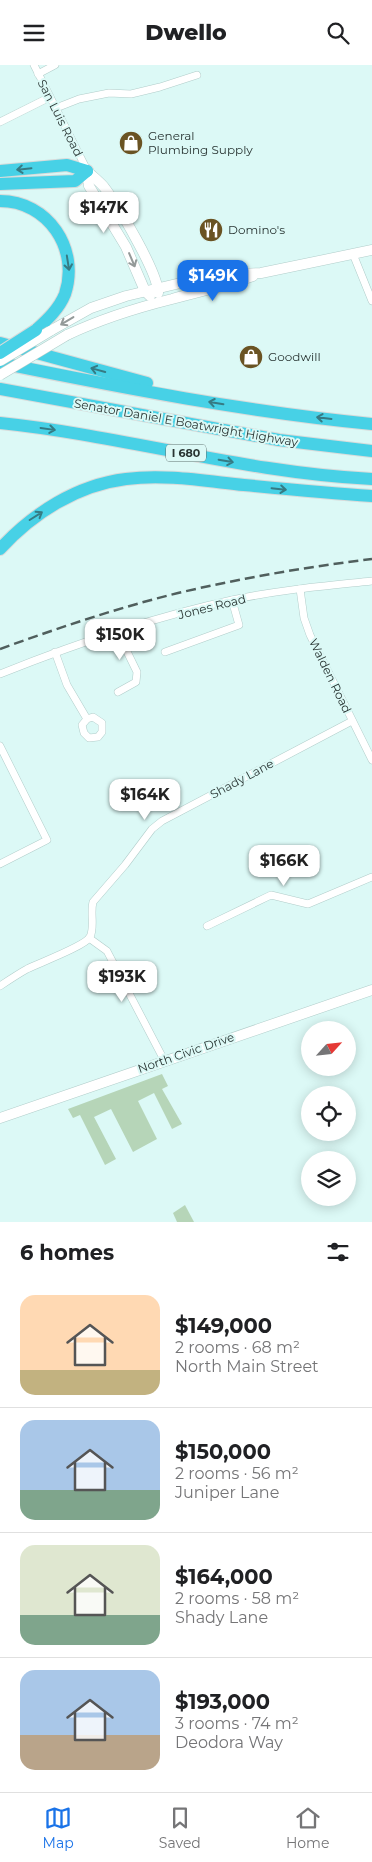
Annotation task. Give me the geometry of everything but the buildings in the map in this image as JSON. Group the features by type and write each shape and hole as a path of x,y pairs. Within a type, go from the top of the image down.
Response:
{"highway":[{"path":"0,171 67,165 87,171"},
{"path":"0,184 75,181 87,171"},
{"path":"0,201 12,201 24,205 37,211 50,222 64,246 69,271 64,295 55,311 36,330 0,353"},
{"path":"0,343 163,387 195,399"},
{"path":"0,362 195,399 273,412 372,424"},
{"name":"Senator Daniel E Boatwright Highway","path":"0,389 279,441 372,451"},
{"name":"I 680","path":"0,423 82,434 255,466 310,474 372,479"},
{"path":"0,549 28,521 68,496 96,486 126,479 178,478 372,497"}],"main road":[{"name":"San Luis Road","path":"87,171 104,186 151,266 158,288 157,303"},
{"name":"San Luis Road","path":"87,171 89,186 126,247 145,291 157,303"},
{"path":"0,375 67,335 108,317 223,287 261,273 372,250"},
{"path":"0,362 91,308 117,298 219,274 261,273"},
{"name":"North Civic Drive","path":"0,1118 372,989"}],"street":[{"name":"San Luis Road","path":"34,65 87,171"},
{"path":"38,73 54,65"},
{"path":"56,108 79,99 110,93 131,94 197,75"},
{"path":"0,122 50,97"},
{"path":"353,254 372,301"},
{"name":"Jones Road","path":"0,674 55,652 117,631 232,600 300,589 372,581"},
{"name":"Walden Road","path":"300,589 304,618 310,635 372,760"},
{"path":"165,652 239,625 232,600"},
{"path":"117,631 137,673 136,682 118,692"},
{"path":"55,652 66,685 87,719"},
{"name":"Shady Lane","path":"89,938 91,930 90,910 93,902 125,865 152,829 162,821 352,721"},
{"path":"0,746 47,840 0,864"},
{"path":"208,926 271,895 308,903 372,877"},
{"path":"0,986 25,970 80,945 89,938 107,951 164,1060"}],"green space":[{"path":"162,1074 168,1086 162,1089 182,1124 172,1129 154,1093 138,1101 157,1139 133,1152 111,1109 94,1117 116,1159 105,1165 80,1115 73,1118 68,1109"},
{"path":"185,1205 194,1222 177,1222 173,1213"}],"railway":[{"path":"0,649 88,619 178,593 274,573 372,559"}],"place":[{"name":"General Plumbing Supply","path":"131,143"},
{"name":"Domino's","path":"211,230"},
{"name":"Goodwill","path":"251,357"}]}
